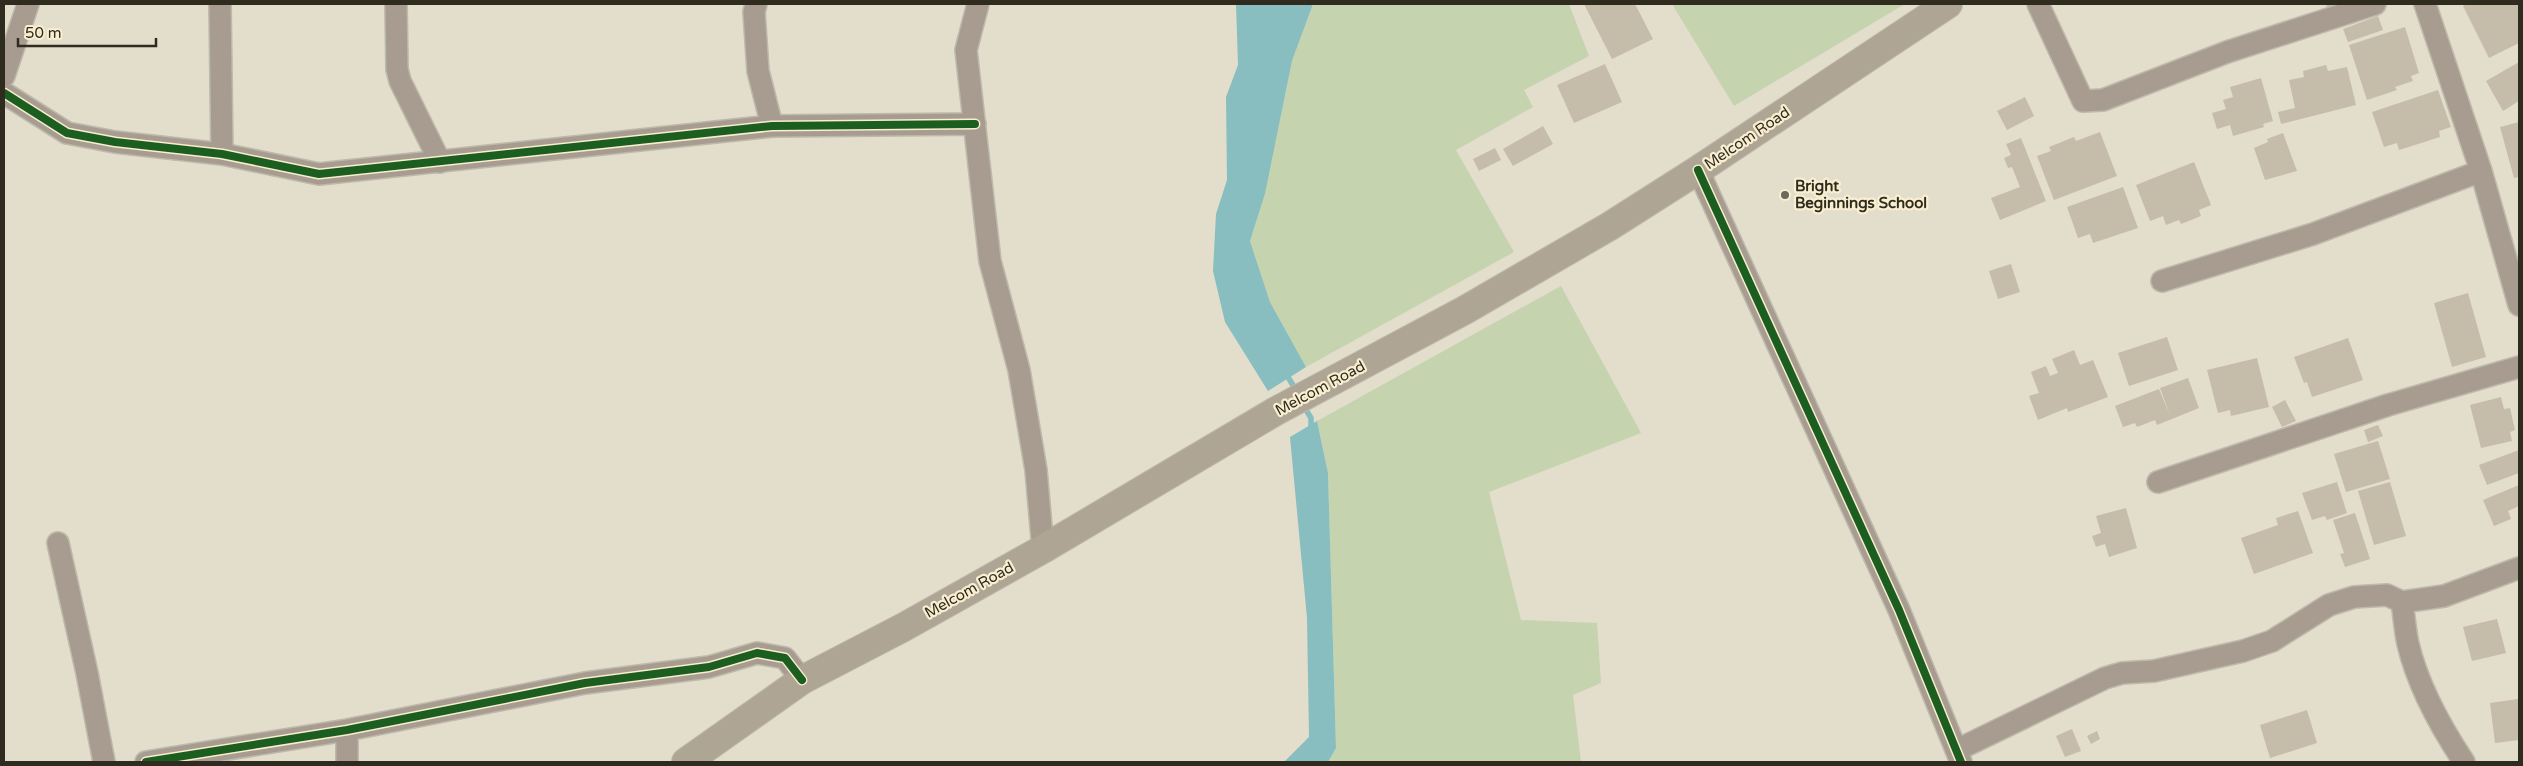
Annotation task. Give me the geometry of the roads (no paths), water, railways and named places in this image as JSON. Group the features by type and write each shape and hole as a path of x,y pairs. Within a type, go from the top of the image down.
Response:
{"main road":[{"name":"Melcom Road","path":"686,762 802,680 904,627 1043,549 1276,411 1465,310 1610,226 1698,170 1948,4"}],"street":[{"path":"4,76 28,4"},
{"path":"220,4 222,154"},
{"path":"396,4 397,69 400,81 440,162"},
{"path":"756,4 754,12 758,71 772,126"},
{"path":"978,4 966,50 990,261 1020,370 1036,470 1043,549"},
{"path":"2038,4 2083,101 2103,100 2227,52 2375,4"},
{"path":"2426,4 2481,171 2519,305"},
{"path":"4,94 67,133 115,142 222,154 319,174 772,126 975,124"},
{"path":"1698,170 1899,610 1959,756 2105,678 2122,673 2154,671 2243,652 2272,642 2329,605 2354,597 2387,596 2402,602 2444,596 2519,568"},
{"path":"2162,281 2313,234 2481,171"},
{"path":"2158,482 2388,405 2519,367"},
{"path":"58,543 87,673 104,762"},
{"path":"2402,602 2408,644 2423,690 2450,741 2464,762"},
{"path":"146,762 347,730 585,683 709,666 757,653 785,658 802,680"},
{"path":"347,730 347,762"}],"water":[{"path":"1236,4 1313,4 1292,61 1265,194 1250,241 1270,302 1306,367 1268,391 1225,322 1213,271 1216,214 1227,180 1226,97 1238,65"},
{"path":"1317,421 1328,473 1336,748 1328,762 1284,762 1309,737 1307,618 1290,437"}],"waterway":[{"path":"1285,372 1297,392"},
{"path":"1303,405 1311,418 1311,431"}],"place":[{"name":"Bright Beginnings School","path":"1785,195"}]}
